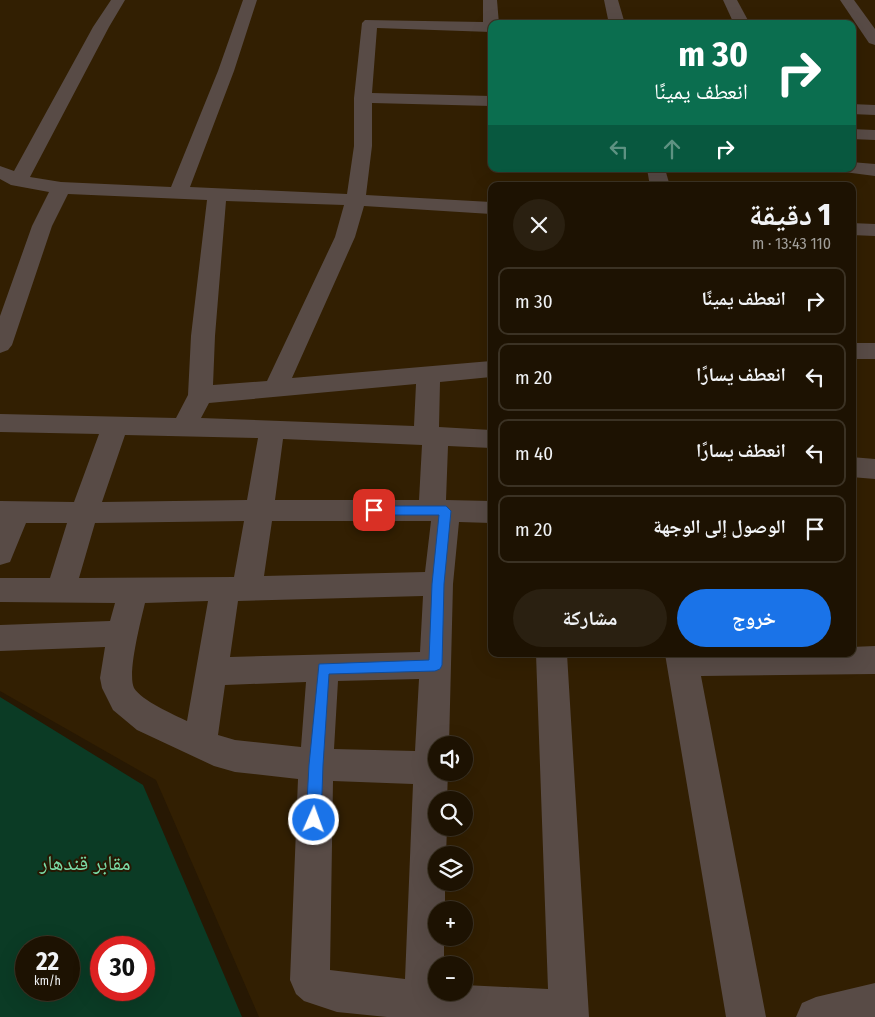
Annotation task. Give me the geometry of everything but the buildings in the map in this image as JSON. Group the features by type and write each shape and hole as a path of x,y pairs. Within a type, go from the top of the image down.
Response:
{"street":[{"path":"18,181 101,27 118,0"},
{"path":"179,192 226,71 250,0"},
{"path":"490,0 491,20"},
{"path":"611,0 616,20"},
{"path":"730,0 740,20"},
{"path":"847,0 873,35"},
{"path":"276,388 345,237 356,200 363,146 363,98 371,16 488,27"},
{"path":"856,33 873,35"},
{"path":"363,98 488,101"},
{"path":"856,109 875,110"},
{"path":"856,134 875,135"},
{"path":"856,168 875,170"},
{"path":"0,172 18,181 61,188 356,200 488,208"},
{"path":"0,345 10,292 61,188"},
{"path":"184,427 200,395 204,328 217,194"},
{"path":"856,229 875,230"},
{"path":"856,351 875,352"},
{"path":"200,395 488,370"},
{"path":"428,375 431,436 439,510 433,736"},
{"path":"0,423 184,427 488,439"},
{"path":"61,591 84,513 114,426"},
{"path":"200,743 212,671 258,511 272,430"},
{"path":"856,467 875,469"},
{"path":"0,554 8,512 439,510 488,512"},
{"path":"0,590 133,591 438,584"},
{"path":"133,591 122,634 116,678 118,688 124,700 149,719 214,750 235,756 316,765 428,768"},
{"path":"0,638 122,634"},
{"path":"323,668 316,765 310,980 318,987 337,992 426,1009 494,1008 569,1013 552,657"},
{"path":"746,1017 682,658 875,660"},
{"path":"212,671 435,665"},
{"path":"426,1009 424,960 431,781"},
{"path":"816,1017 875,1002"}],"shaded area":[{"path":"0,0 875,0 875,1017 259,1017 156,780 0,691"}],"green space":[{"name":"مقابر قندهار","path":"0,697 143,785 242,1017 0,1017"}],"route":[{"path":"314,820 323,668 435,665 438,584 446,511 374,510"}]}
